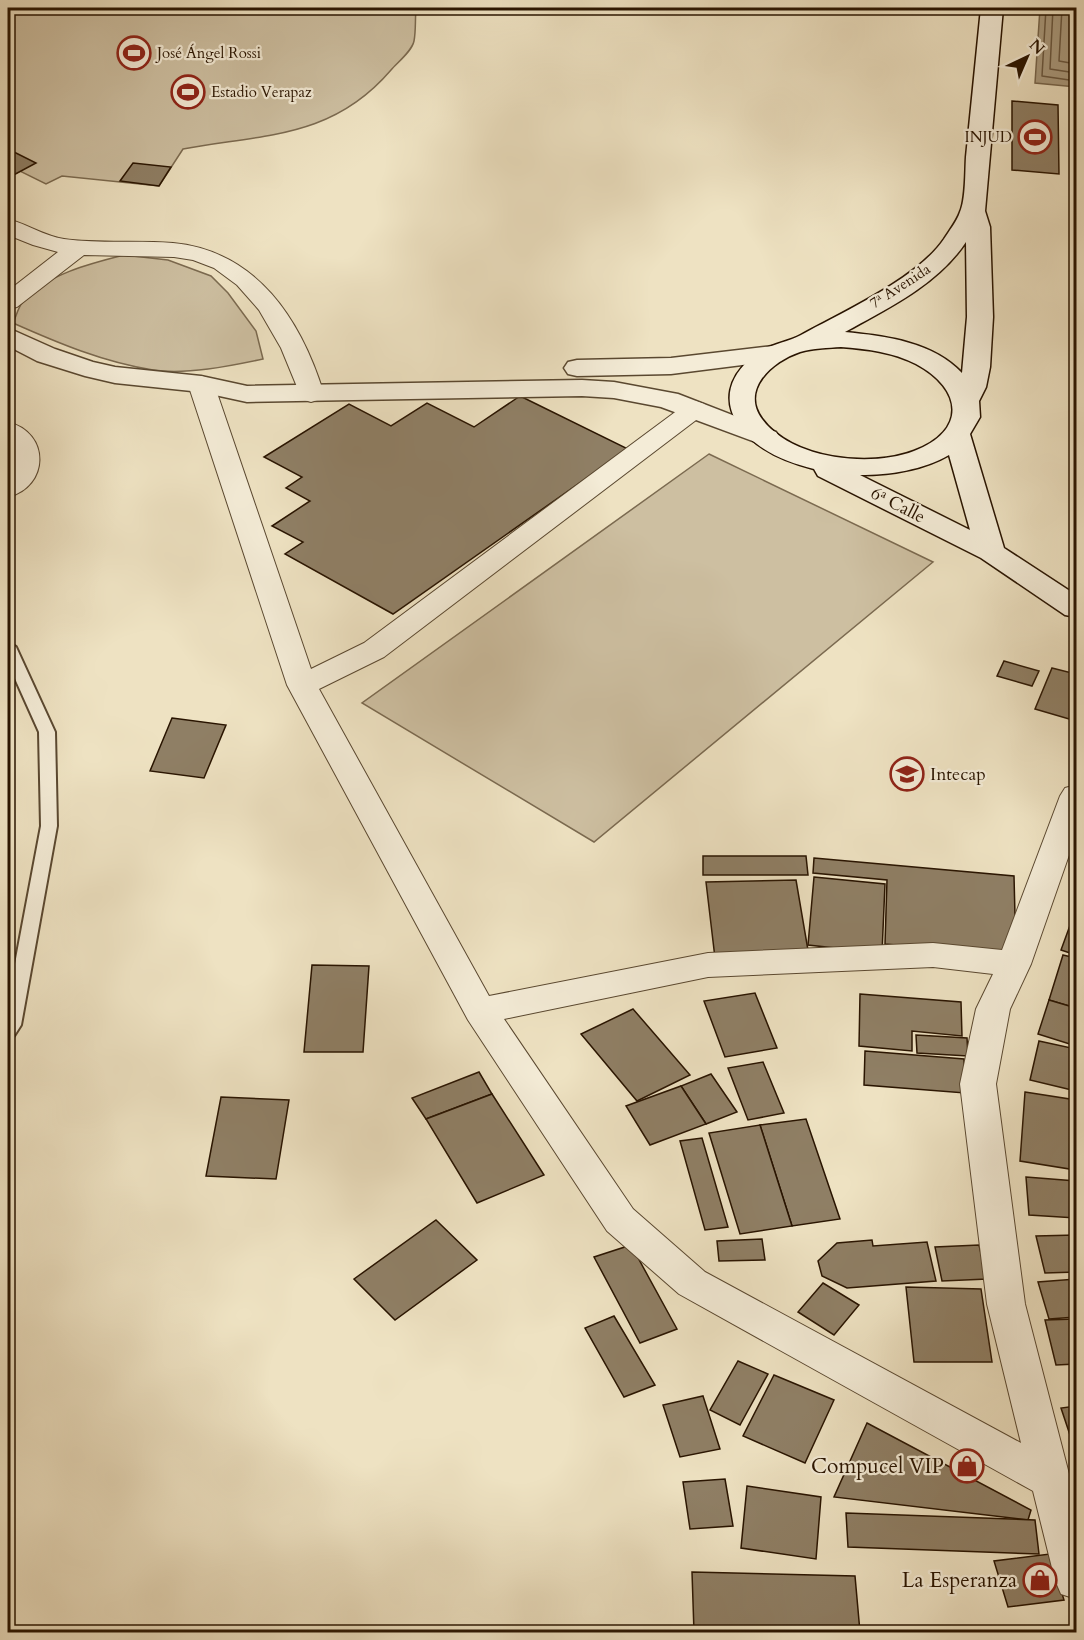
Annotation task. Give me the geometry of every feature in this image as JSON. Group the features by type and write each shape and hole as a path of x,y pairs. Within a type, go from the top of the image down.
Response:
{"main road":[{"name":"7ª Avenida","path":"967,400 975,382 978,332 978,227 973,211 992,8"},
{"name":"7ª Avenida","path":"808,342 904,287 935,263 950,248 973,211"},
{"path":"8,336 46,355 85,368 115,375 201,384 247,394 308,384 671,366 773,354 808,342 841,339 875,342 908,350 942,369 955,380 967,400 966,418 957,435 935,452 920,459 893,465 864,467 834,465 805,458 783,449 766,438 695,409 640,393 582,388 308,384"},
{"path":"766,438 749,421 741,402 743,384 754,367 773,354"},
{"path":"957,435 991,552"},
{"name":"6ª Calle","path":"805,458 991,552 1077,608"}],"street":[{"path":"8,226 37,240 79,248 168,249 210,256 227,264 258,292 284,327 308,384"},
{"path":"8,302 79,248"},
{"path":"201,384 302,685 480,1011 620,1220 692,1283 1049,1479"},
{"path":"302,685 374,650 695,409"},
{"path":"8,430 18,436 29,456 27,469 8,489"},
{"path":"1077,796 1047,869 1014,964 993,1010 978,1084 1006,1304 1049,1479 1077,1580"},
{"path":"480,1011 708,964 933,955 1014,964"}],"lane":[{"path":"8,647 47,732 49,826 12,1025 8,1031"}],"shaded area":[{"name":"Estadio Verapaz","path":"8,8 415,8 415,37 411,49 368,93 345,109 295,130 183,149 159,186 62,176 46,184 20,171 8,178"},
{"path":"124,255 168,260 211,276 228,293 256,331 263,359 194,371 153,370 99,357 13,323 21,304 43,284 69,271"},
{"path":"709,454 933,562 594,842 362,703"}],"water":[{"name":"INJUD","path":"1040,8 1076,8 1076,87 1035,83"}],"building":[{"name":"INJUD","path":"1012,101 1058,105 1059,174 1012,170"},
{"path":"8,149 36,163 8,178"},
{"path":"133,163 171,167 159,186 120,181"},
{"path":"520,396 628,449 393,614 285,554 303,542 272,526 310,501 286,488 302,477 264,457 349,404 391,426 427,403 474,427"},
{"path":"1004,661 1039,671 1032,686 997,676"},
{"path":"1052,668 1076,674 1076,721 1035,709"},
{"path":"172,718 226,725 204,778 150,771"},
{"path":"703,856 806,856 808,875 703,875"},
{"path":"814,858 1014,876 1016,956 885,944 887,880 813,873"},
{"path":"814,877 885,884 882,953 808,945"},
{"path":"796,880 809,956 715,958 706,882"},
{"path":"1076,909 1076,955 1061,950"},
{"path":"1063,955 1076,958 1076,1008 1049,1000"},
{"path":"312,965 369,966 363,1052 304,1052"},
{"path":"755,993 777,1048 725,1057 704,1001"},
{"path":"860,994 961,1002 962,1036 912,1031 912,1051 859,1046"},
{"path":"1049,1000 1076,1008 1076,1046 1038,1034"},
{"path":"633,1009 690,1075 637,1101 581,1034"},
{"path":"916,1035 967,1038 968,1056 917,1053"},
{"path":"1039,1041 1076,1049 1076,1091 1030,1080"},
{"path":"865,1051 964,1059 965,1093 864,1085"},
{"path":"763,1062 784,1113 748,1120 728,1068"},
{"path":"479,1072 492,1094 426,1119 412,1098"},
{"path":"711,1074 737,1112 706,1124 681,1086"},
{"path":"681,1086 706,1124 650,1145 626,1106"},
{"path":"1025,1092 1076,1100 1076,1170 1020,1161"},
{"path":"492,1094 544,1175 477,1203 426,1119"},
{"path":"221,1097 289,1100 276,1179 206,1176"},
{"path":"806,1119 840,1219 792,1226 760,1125"},
{"path":"760,1125 792,1226 740,1234 709,1133"},
{"path":"702,1138 728,1227 705,1230 680,1141"},
{"path":"1026,1177 1076,1181 1076,1218 1029,1215"},
{"path":"436,1220 477,1260 395,1320 354,1279"},
{"path":"1076,1235 1076,1272 1045,1273 1036,1236"},
{"path":"762,1239 765,1260 719,1261 717,1241"},
{"path":"872,1240 873,1246 927,1242 936,1281 847,1288 822,1276 818,1261 837,1243"},
{"path":"631,1245 677,1329 640,1343 594,1257"},
{"path":"979,1245 987,1279 942,1281 935,1247"},
{"path":"1076,1279 1076,1317 1049,1319 1038,1282"},
{"path":"823,1283 859,1305 834,1335 798,1312"},
{"path":"906,1287 981,1289 992,1362 914,1362"},
{"path":"614,1316 655,1385 624,1397 585,1328"},
{"path":"1076,1319 1076,1364 1056,1365 1045,1320"},
{"path":"738,1361 768,1374 740,1425 710,1410"},
{"path":"774,1375 834,1400 805,1463 743,1436"},
{"path":"703,1396 720,1449 680,1457 663,1405"},
{"path":"1076,1406 1076,1444 1073,1444 1061,1408"},
{"path":"867,1423 1031,1510 1028,1520 834,1497"},
{"path":"725,1479 733,1526 690,1529 683,1482"},
{"path":"747,1486 821,1497 816,1559 741,1548"},
{"path":"846,1513 1035,1520 1039,1554 848,1547"},
{"path":"1050,1554 1064,1600 1008,1607 994,1561"},
{"path":"692,1572 855,1576 860,1632 694,1632"}],"place":[{"name":"José Ángel Rossi","path":"134,53"},
{"name":"Estadio Verapaz","path":"188,92"},
{"name":"INJUD","path":"1035,137"},
{"name":"Intecap","path":"907,774"},
{"name":"Compucel VIP","path":"967,1466"},
{"name":"La Esperanza","path":"1040,1580"}]}
